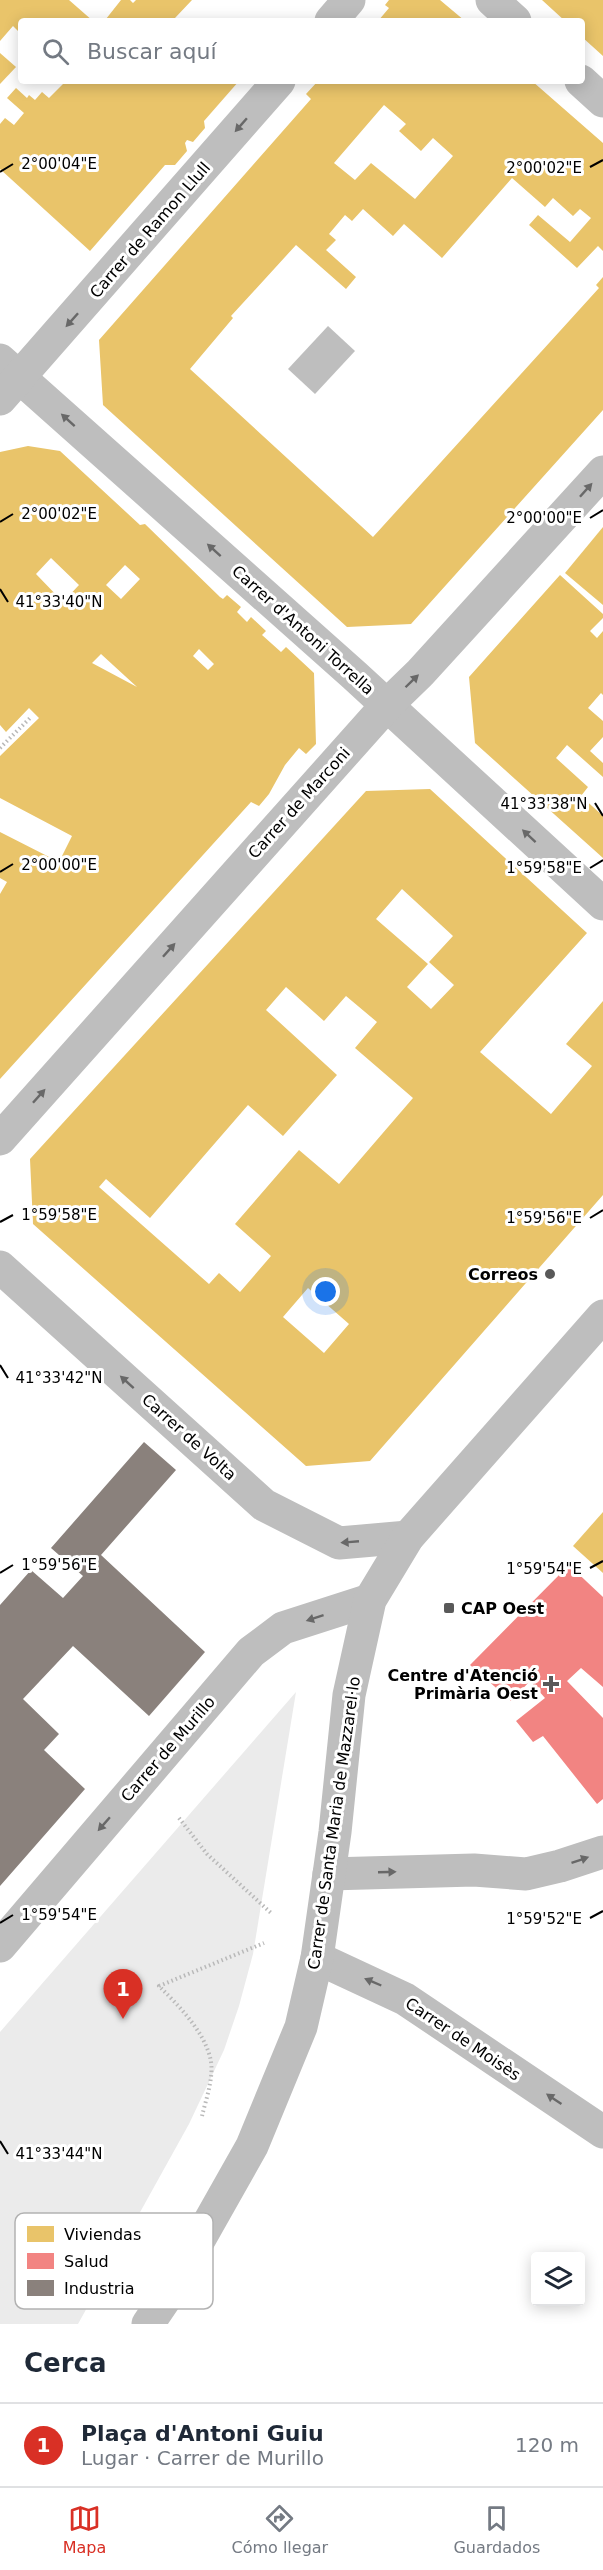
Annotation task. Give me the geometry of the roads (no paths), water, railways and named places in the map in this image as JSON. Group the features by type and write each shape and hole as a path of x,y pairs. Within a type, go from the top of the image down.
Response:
{"street":[{"path":"334,18 349,0"},
{"path":"492,0 512,18"},
{"name":"Carrer de Ramon Llull","path":"6,379 276,84"},
{"path":"584,84 603,101"},
{"name":"Carrer d'Antoni Torrella","path":"6,379 387,705 603,904"},
{"name":"Carrer de Marconi","path":"0,1139 387,705 420,673 603,472"},
{"name":"Carrer de Volta","path":"0,1267 264,1505 339,1543 408,1537"},
{"name":"Carrer de Santa Maria de Mazzarel·lo","path":"213,2216 252,2146 301,2027 317,1958 350,1695 370,1600 408,1537 603,1316"},
{"name":"Carrer de Murillo","path":"0,1946 251,1652 283,1628 370,1600"},
{"path":"328,1874 474,1870 526,1874 603,1852"},
{"name":"Carrer de Moisès","path":"317,1958 405,1999 603,2132"},
{"name":"Carrer de Santa Maria de Mazzarel·lo","path":"148,2324 159,2309"}],"place":[{"name":"Correos","path":"550,1274"},
{"name":"CAP Oest","path":"449,1608"},
{"name":"Centre d'Atenció Primària Oest","path":"551,1684"},
{"name":"Plaça d'Antoni Guiu","path":"123,2019"}]}
